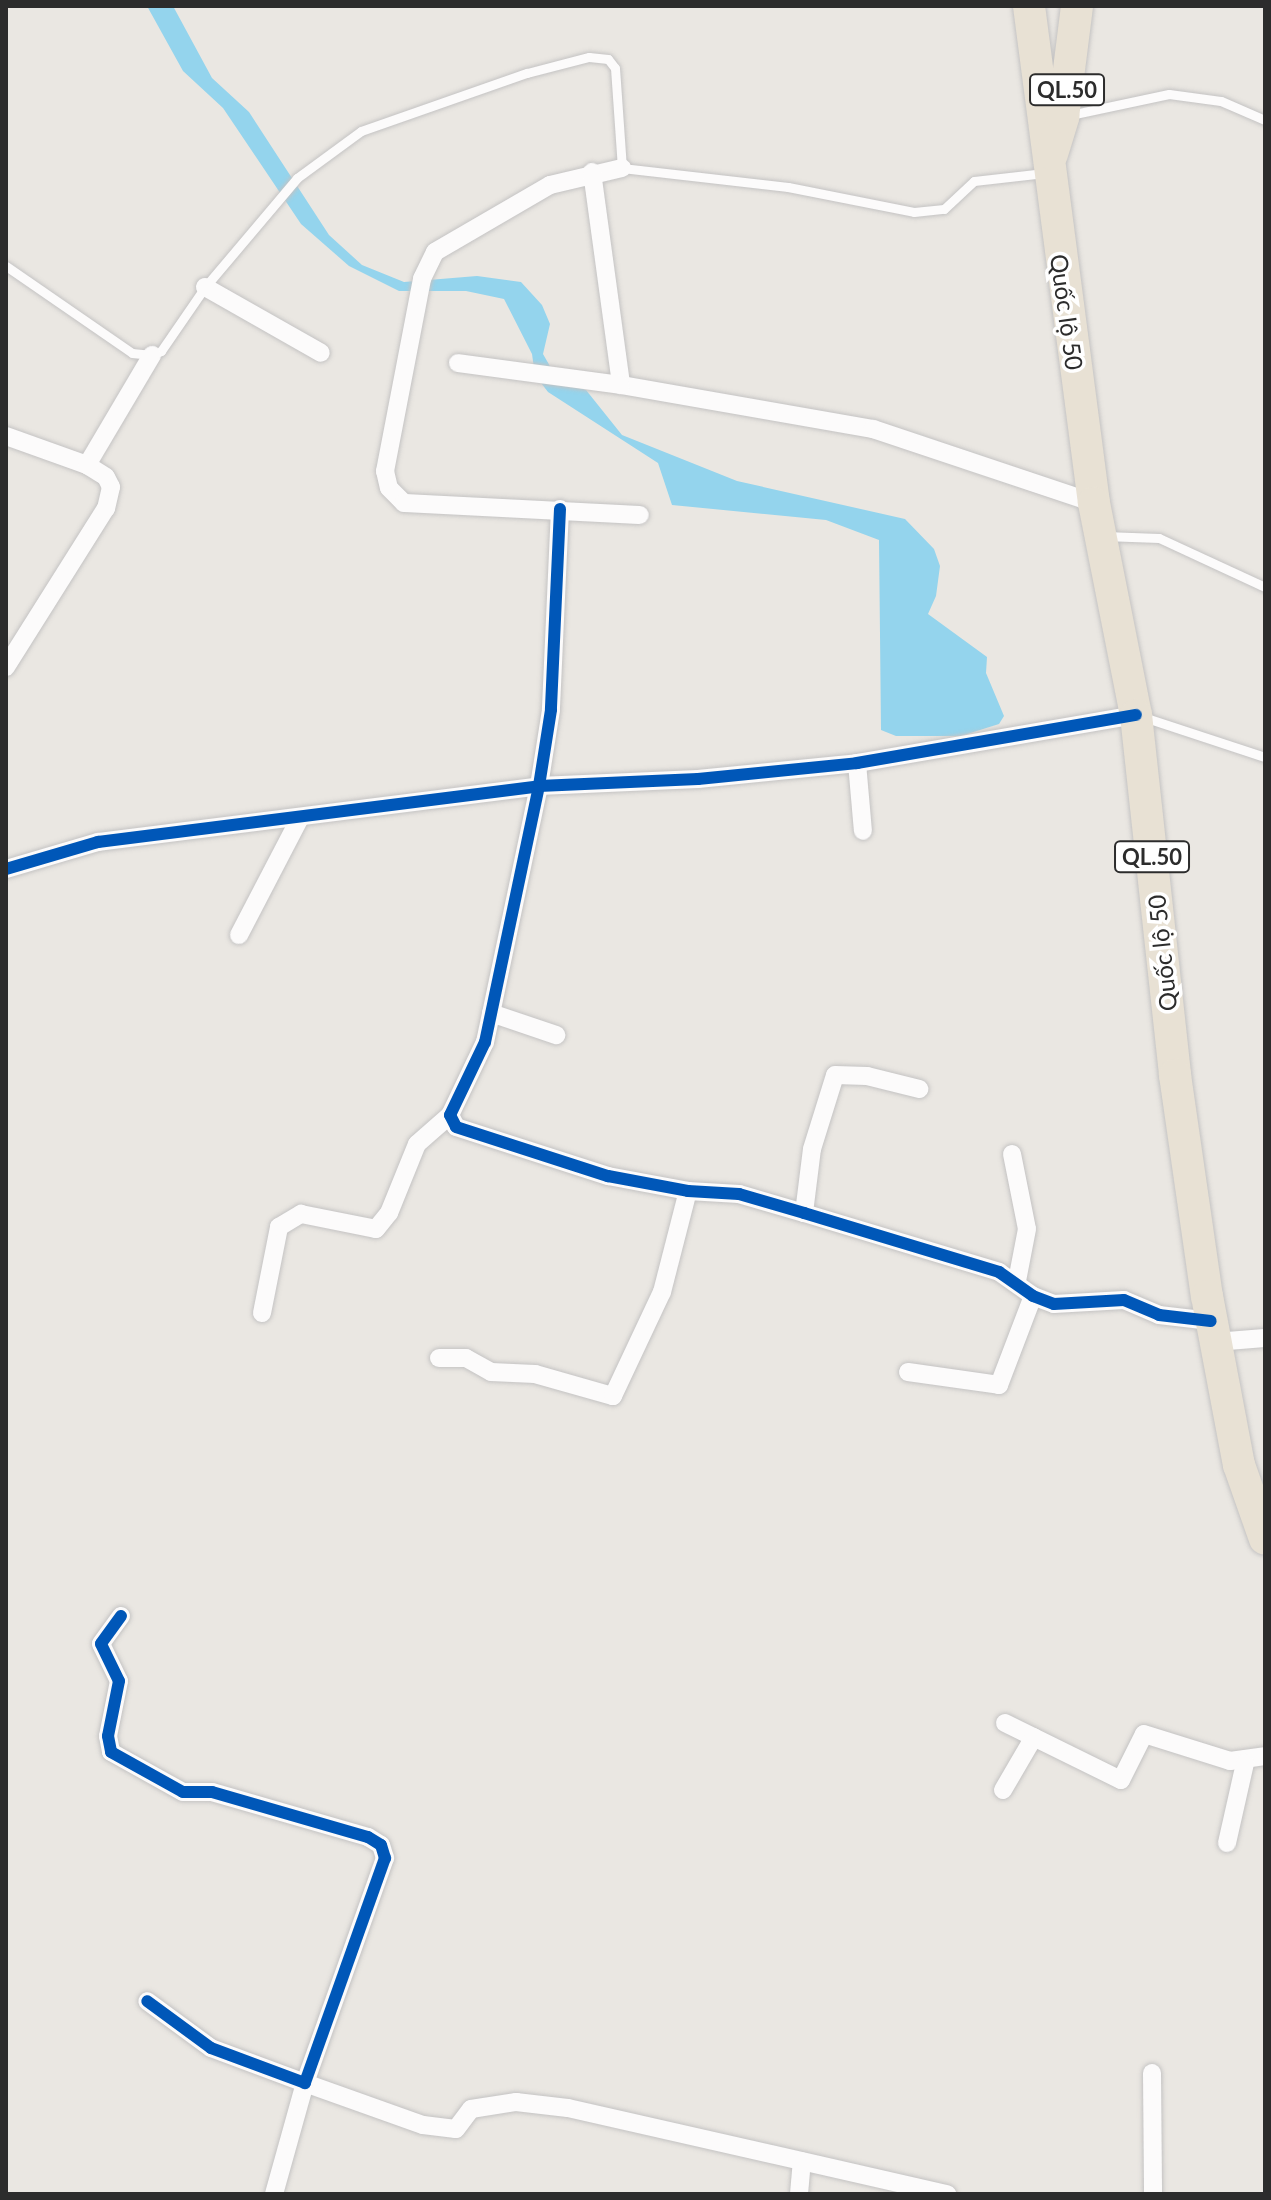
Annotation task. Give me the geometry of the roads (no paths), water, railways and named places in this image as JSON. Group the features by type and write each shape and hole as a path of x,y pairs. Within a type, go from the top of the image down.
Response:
{"highway":[{"name":"QL.50","path":"1029,6 1047,173"},
{"name":"QL.50","path":"1047,173 1063,117 1077,6"},
{"name":"Quốc lộ 50","path":"1047,173 1094,503 1136,715 1175,1075 1213,1332 1239,1465 1265,1539"}],"street":[{"path":"622,168 592,172 550,185 435,252 422,279 385,471 389,488 404,503 640,515"},
{"path":"592,172 621,385"},
{"path":"205,287 321,353"},
{"path":"87,465 152,355"},
{"path":"458,363 621,385 873,429 1094,503"},
{"path":"6,436 87,465 106,477 111,487 106,508 6,667"},
{"path":"262,1313 279,1227 301,1214 376,1229 389,1213 417,1144 450,1115 485,1042 539,786 551,710 560,509"},
{"path":"6,869 98,842 539,786 698,779 857,763 1136,715"},
{"path":"857,763 863,831"},
{"path":"239,935 300,818"},
{"path":"491,1013 556,1035"},
{"path":"804,1213 812,1149 835,1075 867,1076 919,1089"},
{"path":"450,1115 456,1127 608,1176 688,1191 739,1194 804,1213 1017,1281 1033,1296 1054,1304 1124,1300 1213,1332 1265,1338"},
{"path":"1012,1154 1027,1229 1017,1281"},
{"path":"439,1358 466,1358 491,1372 535,1374 613,1396 662,1292 688,1191"},
{"path":"908,1372 999,1385 1033,1296"},
{"path":"121,1616 101,1644 119,1681 108,1736 111,1752 183,1792 238,1799 381,1845 385,1858 305,2083 274,2194"},
{"path":"1005,1723 1121,1780 1144,1734 1245,1763 1265,1756"},
{"path":"1003,1790 1034,1737"},
{"path":"1227,1843 1245,1763"},
{"path":"147,2001 211,2048 423,2125 456,2129 471,2109 516,2102 568,2108 947,2194"},
{"path":"1152,2073 1153,2194"},
{"path":"799,2194 802,2161"}],"lane":[{"path":"6,266 132,353 152,355 161,351 205,287 297,178 361,131 527,73 589,57 608,59 615,68 622,168 788,187 914,212 944,209 974,181 1047,173"},
{"path":"1063,117 1128,99 1169,94 1221,101 1265,120"},
{"path":"1101,536 1159,538 1265,587"},
{"path":"1136,715 1265,757"}],"water":[{"path":"147,6 173,6 212,78 249,112 329,235 362,265 404,282 477,276 521,282 542,305 550,324 543,354 559,382 586,390 622,435 737,481 905,519 934,549 940,566 936,596 928,614 987,657 986,673 1004,716 999,724 961,736 896,736 881,730 879,540 826,520 672,505 658,463 548,392 535,375 532,354 504,299 466,291 399,291 349,266 301,224 223,108 183,71"}]}
